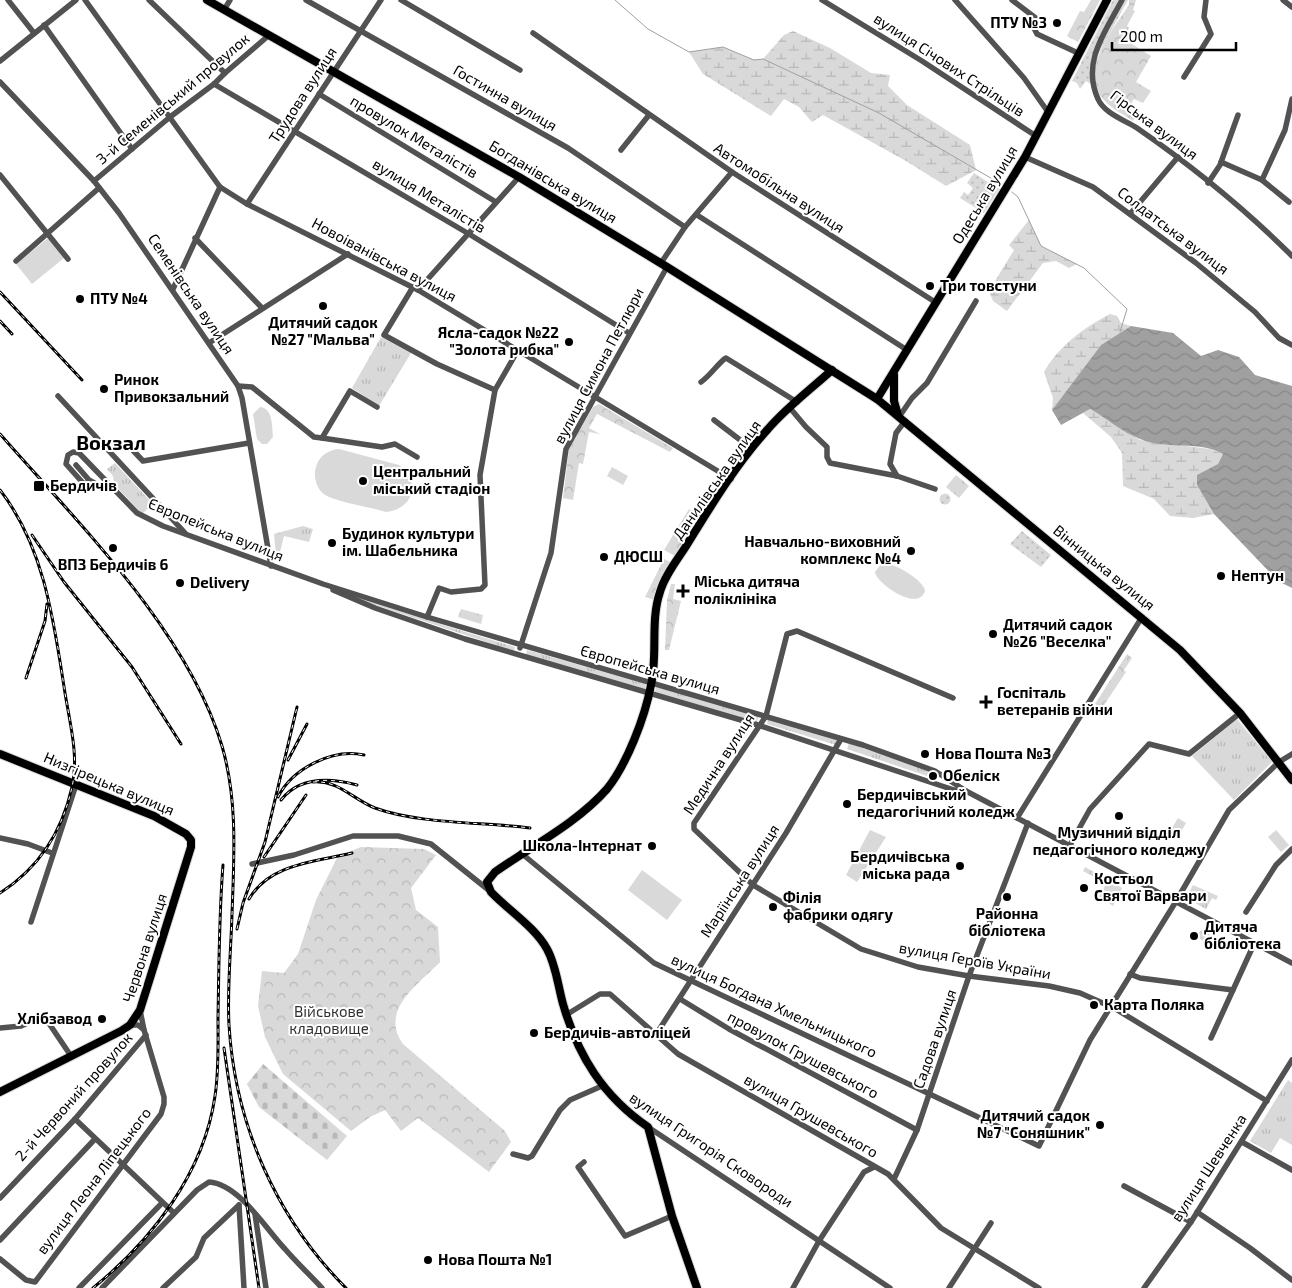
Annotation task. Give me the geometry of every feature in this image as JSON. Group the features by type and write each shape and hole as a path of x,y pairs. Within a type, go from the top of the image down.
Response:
{"main road":[{"name":"Богданівська вулиця","path":"207,0 519,177 664,265 880,402"},
{"name":"Одеська вулиця","path":"880,402 884,388 1025,157 1107,0"},
{"name":"Данилівська вулиця","path":"495,872 580,813 607,788 625,759 652,684 660,591 704,517 752,449 769,428 832,370"},
{"path":"880,402 891,401 895,371"},
{"path":"866,392 876,393 884,388"},
{"path":"892,392 902,419"},
{"name":"Вінницька вулиця","path":"880,402 1180,650 1240,714 1292,780"},
{"name":"Низгірецька вулиця","path":"0,754 154,816 183,832 191,840 190,853"},
{"name":"Червона вулиця","path":"0,1092 130,1025 140,1010 190,853"},
{"path":"491,892 487,882 495,872"},
{"name":"вулиця Григорія Сковороди","path":"491,892 547,948 566,1015 578,1046 602,1086 627,1113 648,1127"},
{"path":"648,1127 672,1216 697,1288"}],"street":[{"path":"9,0 34,33"},
{"path":"0,61 76,0"},
{"name":"Новоіванівська вулиця","path":"85,0 220,187 247,204 416,288 731,479"},
{"path":"149,0 225,73"},
{"path":"224,10 230,0"},
{"name":"Гостинна вулиця","path":"306,0 568,148 685,227"},
{"name":"Трудова вулиця","path":"247,204 381,0"},
{"path":"401,0 520,70"},
{"name":"вулиця Січових Стрільців","path":"822,0 922,61 1036,136"},
{"path":"956,0 1024,78 1048,112"},
{"path":"1012,0 1038,20 1034,28 1037,34 1078,54"},
{"name":"Гірська вулиця","path":"1122,0 1092,60 1093,82 1098,99 1112,113 1178,158 1258,222 1292,256"},
{"path":"1184,77 1211,34 1204,17 1206,0"},
{"path":"1283,0 1292,7"},
{"path":"44,25 132,148"},
{"name":"Автомобільна вулиця","path":"533,32 732,172 935,302"},
{"name":"3-й Семенівський провулок","path":"94,181 170,117 214,84 268,36"},
{"name":"Семенівська вулиця","path":"0,82 94,181 143,245 238,386 271,566"},
{"name":"вулиця Металістів","path":"214,84 468,234 629,333"},
{"name":"провулок Металістів","path":"319,94 496,202"},
{"path":"1262,180 1285,130 1292,99"},
{"path":"621,150 649,115"},
{"path":"1208,183 1221,162 1238,115"},
{"name":"Солдатська вулиця","path":"1025,157 1093,186 1196,263 1255,312 1279,338 1292,345"},
{"path":"1130,214 1178,158"},
{"path":"1221,162 1262,180 1289,202"},
{"name":"вулиця Симона Петлюри","path":"518,654 551,553 566,450 685,227 732,172"},
{"path":"0,175 49,233 68,259"},
{"path":"495,390 437,364 384,335 416,288 519,177"},
{"path":"173,289 220,187"},
{"path":"16,261 99,188"},
{"path":"697,215 907,350"},
{"path":"195,238 262,308"},
{"path":"210,343 348,254"},
{"path":"898,476 890,464 896,433 902,419 912,398 927,383 976,301"},
{"path":"427,618 439,588 452,592 481,589 485,585 480,475 495,390 518,350"},
{"path":"701,382 712,374 722,360 726,358 794,405 809,430 827,447 826,457 830,463 898,476 935,489"},
{"path":"238,386 252,387 314,437 382,447 395,444 417,457"},
{"path":"322,438 350,391 376,408"},
{"path":"58,396 187,536"},
{"path":"714,420 752,449"},
{"path":"126,443 143,461 249,443"},
{"path":"73,467 84,458 76,452 68,455 66,464 73,467 84,484 109,486"},
{"name":"Європейська вулиця","path":"84,458 109,486 143,516 187,536 427,618 842,738 936,771 966,792 1292,963"},
{"name":"Європейська вулиця","path":"323,584 346,597 375,608 518,654 836,749 954,790 966,792"},
{"path":"1017,818 1142,617"},
{"path":"766,716 787,634 797,631 953,698"},
{"path":"1070,845 1090,809 1149,744 1189,754 1240,714"},
{"name":"Медична вулиця","path":"693,827 758,725 766,716"},
{"name":"Маріїнська вулиця","path":"655,1036 753,885 842,738"},
{"path":"1110,1006 1175,903 1229,810 1279,762 1292,754"},
{"path":"31,922 52,853 76,785"},
{"name":"Садова вулиця","path":"894,1178 917,1130 970,976 1028,823"},
{"name":"вулиця Героїв України","path":"693,827 753,885 814,923 861,949 918,967 1049,986 1080,993 1110,1006 1267,1101"},
{"name":"вулиця Григорія Сковороди","path":"252,864 294,856 353,836 398,836 431,844 491,892"},
{"path":"0,838 28,844 52,853"},
{"path":"1246,912 1276,865 1292,849"},
{"name":"вулиця Богдана Хмельницького","path":"521,854 654,963 1039,1146 1090,1040 1110,1006"},
{"path":"471,876 483,879 495,872"},
{"path":"1211,1038 1254,944"},
{"path":"1130,974 1140,978 1233,990"},
{"name":"вулиця Грушевського","path":"566,1015 600,994 610,994 655,1036 678,1054 894,1178 941,1228 1039,1288"},
{"name":"провулок Грушевського","path":"680,998 729,1030 917,1130"},
{"name":"вулиця Леона Ліпецького","path":"0,1259 30,1282 35,1282 156,1120 164,1104 140,1010"},
{"path":"0,1028 21,1026 44,1016 71,1056"},
{"path":"130,1025 138,1025 145,1033"},
{"name":"2-й Червоний провулок","path":"0,1198 75,1119 145,1033"},
{"name":"вулиця Шевченка","path":"1144,1288 1191,1222 1292,1060"},
{"path":"513,1154 528,1158 532,1156 560,1110 570,1100 602,1086"},
{"path":"75,1119 94,1140 174,1214"},
{"name":"вулиця Григорія Сковороди","path":"648,1127 890,1288"},
{"path":"0,1240 94,1140"},
{"path":"1242,1142 1292,1170"},
{"path":"584,1162 578,1167 625,1236 672,1216"},
{"path":"793,1288 819,1241 864,1172 874,1167"},
{"path":"102,1288 197,1190 209,1182 216,1182 255,1213 284,1248 322,1288"},
{"path":"1124,1186 1191,1222"},
{"path":"238,1198 244,1288"},
{"path":"79,1288 162,1203"},
{"path":"163,1288 196,1257 200,1245 210,1232 239,1205"},
{"path":"1197,1212 1250,1248 1292,1280"},
{"path":"255,1213 266,1288"},
{"path":"949,1288 990,1223"}],"green space":[{"path":"1091,0 1100,0 1078,42 1067,36 1080,11 1084,12"},
{"path":"1113,0 1128,0 1095,60 1097,88 1086,81 1080,89 1077,83 1072,81"},
{"path":"1129,0 1136,0 1133,10 1135,11 1127,26 1129,28 1124,39 1151,56 1136,82 1151,91 1143,103 1134,99 1128,108 1136,115 1133,121 1104,100 1097,89 1095,76 1096,64 1101,51 1107,38 1129,5"},
{"path":"793,31 830,48 871,73 890,75 888,86 907,105 970,145 976,170 946,186 906,161 823,115 812,122 799,107 784,99 771,116 703,74 689,52 723,47 754,60 763,59 784,35"},
{"path":"974,173 999,189 984,213 960,198 964,192 968,195 973,188 967,183"},
{"path":"1029,220 1041,246 1077,264 1069,268 1056,261 1043,263 1007,311 993,301 989,291 1014,250 1009,245"},
{"path":"48,238 64,258 32,284 16,264"},
{"path":"1110,314 1117,316 1121,323 1131,326 1101,345 1052,410 1053,398 1044,372 1050,362 1073,338"},
{"path":"381,337 411,353 379,406 352,388"},
{"path":"599,404 673,448 670,452 597,414 589,428 600,434 589,432 583,464 579,463 573,500 563,498 569,449 593,407"},
{"path":"260,407 270,414 271,418 273,437 267,444 262,444 257,439 253,414"},
{"path":"1090,409 1140,440 1210,449 1223,454 1218,464 1197,485 1214,514 1193,518 1170,516 1154,499 1123,486 1122,453 1111,437 1083,413"},
{"name":"Центральний міський стадіон","path":"339,449 399,465 406,472 412,487 408,501 395,510 386,512 337,500 325,495 319,489 316,482 316,467 324,454"},
{"path":"115,463 153,504 142,514 114,484 113,476 107,469"},
{"path":"612,467 628,476 623,485 607,476"},
{"path":"956,475 969,486 959,498 946,487"},
{"path":"945,493 951,499 945,505 939,499"},
{"path":"689,509 701,516 675,556 664,550"},
{"path":"303,526 313,529 309,542 284,536 279,556 276,556 274,534"},
{"path":"1022,531 1051,555 1041,567 1010,544"},
{"path":"664,559 670,562 659,584 655,600 645,597"},
{"path":"882,563 893,565 914,577 925,591 921,597 914,599 906,598 882,583 875,572"},
{"path":"671,584 675,584 673,599 681,601 669,650 665,650 667,600"},
{"path":"352,593 446,626 515,647 514,651 351,597"},
{"path":"461,609 483,615 481,624 458,617"},
{"path":"527,650 646,684 645,690 526,655"},
{"path":"1127,654 1132,658 1124,670 1126,672 1102,708 1095,704"},
{"path":"656,687 759,715 757,722 655,692"},
{"path":"768,718 838,740 836,745 767,724"},
{"path":"1237,719 1272,762 1234,800 1192,756"},
{"path":"849,743 932,772 930,777 847,749"},
{"path":"1178,818 1186,823 1178,837 1170,831"},
{"path":"870,830 886,837 857,882 846,875"},
{"path":"1276,830 1289,845 1281,852 1268,837"},
{"name":"Військове кладовище","path":"361,847 424,849 436,855 411,888 416,910 438,927 440,962 404,999 398,1009 396,1020 397,1032 403,1044 505,1131 511,1142 489,1172 418,1118 401,1131 385,1110 370,1117 351,1131 283,1074 265,1037 258,1006 262,971 284,973 298,954 316,900 338,856"},
{"path":"1085,867 1122,888 1113,906 1103,899 1098,903 1096,902 1106,884 1083,871"},
{"path":"642,870 682,900 667,920 628,890"},
{"path":"1193,885 1218,896 1216,900 1212,898 1206,909 1186,898"},
{"path":"1204,929 1210,935 1204,941 1198,935"},
{"path":"263,1064 347,1136 327,1160 259,1107 247,1084"},
{"path":"1288,1080 1292,1083 1292,1145 1280,1138 1271,1153 1250,1141"}],"water":[{"path":"1131,326 1173,333 1201,356 1218,350 1239,357 1255,375 1292,386 1292,588 1278,581 1214,514 1197,485 1197,475 1218,464 1223,454 1203,447 1160,444 1140,439 1127,433 1090,409 1061,425 1052,410 1101,345"}],"waterway":[{"path":"615,0 648,29 689,52 723,47 754,60 763,59 879,113 1001,184"},
{"path":"1012,192 1018,197 1041,246 1084,268 1127,309 1120,332"}],"railway":[{"path":"0,292 82,380"},
{"path":"0,321 12,334"},
{"path":"0,434 128,580 184,661 206,703 222,746 231,788 233,809 234,872 229,1025 233,1062 240,1098 250,1133 280,1200 299,1231 321,1261 346,1288"},
{"path":"0,490 28,536 45,587 57,640 75,764 68,803 47,848 26,872 0,893"},
{"path":"32,535 64,582 132,667 181,744"},
{"path":"26,678 45,621 47,604"},
{"path":"237,929 243,903 265,842 297,707"},
{"path":"288,760 307,724"},
{"path":"278,797 293,778 314,763 339,755 364,755"},
{"path":"281,800 297,787 316,781 327,780 357,785"},
{"path":"313,782 322,782 338,787 375,808 392,813 431,820 530,828"},
{"path":"264,857 306,795"},
{"path":"249,899 258,887 281,871 309,862 352,853"},
{"path":"93,1288 135,1249 172,1203 200,1152 209,1124 215,1096 218,1066 219,941 223,865"},
{"path":"224,1048 259,1288"}],"place":[{"name":"ПТУ №3","path":"1057,23"},
{"name":"Три товстуни","path":"930,286"},
{"name":"ПТУ №4","path":"80,299"},
{"name":"Дитячий садок №27 \"Мальва\"","path":"323,306"},
{"name":"Ясла-садок №22 \"Золота рибка\"","path":"569,342"},
{"name":"Ринок Привокзальний","path":"104,389"},
{"name":"Центральний міський стадіон","path":"363,481"},
{"name":"Бердичів","path":"39,486"},
{"name":"Будинок культури ім. Шабельника","path":"332,543"},
{"name":"ВПЗ Бердичів 6","path":"113,548"},
{"name":"Навчально-виховний комплекс №4","path":"911,551"},
{"name":"ДЮСШ","path":"604,557"},
{"name":"Нептун","path":"1221,576"},
{"name":"Delivery","path":"180,583"},
{"name":"Міська дитяча поліклініка","path":"683,591"},
{"name":"Дитячий садок №26 \"Веселка\"","path":"993,634"},
{"name":"Госпіталь ветеранів війни","path":"986,702"},
{"name":"Нова Пошта №3","path":"925,754"},
{"name":"Обеліск","path":"933,776"},
{"name":"Бердичівський педагогічний коледж","path":"847,804"},
{"name":"Музичний відділ педагогічного коледжу","path":"1119,816"},
{"name":"Школа-Інтернат","path":"652,846"},
{"name":"Бердичівська міська рада","path":"960,866"},
{"name":"Костьол Святої Варвари","path":"1084,888"},
{"name":"Районна бібліотека","path":"1007,897"},
{"name":"Філія фабрики одягу","path":"773,907"},
{"name":"Дитяча бібліотека","path":"1194,936"},
{"name":"Карта Поляка","path":"1094,1005"},
{"name":"Хлібзавод","path":"102,1019"},
{"name":"Бердичів-автоліцей","path":"534,1033"},
{"name":"Дитячий садок №7 \"Соняшник\"","path":"1100,1125"},
{"name":"Нова Пошта №1","path":"428,1260"}],"district":[{"name":"Вокзал","path":"111,443"}]}
